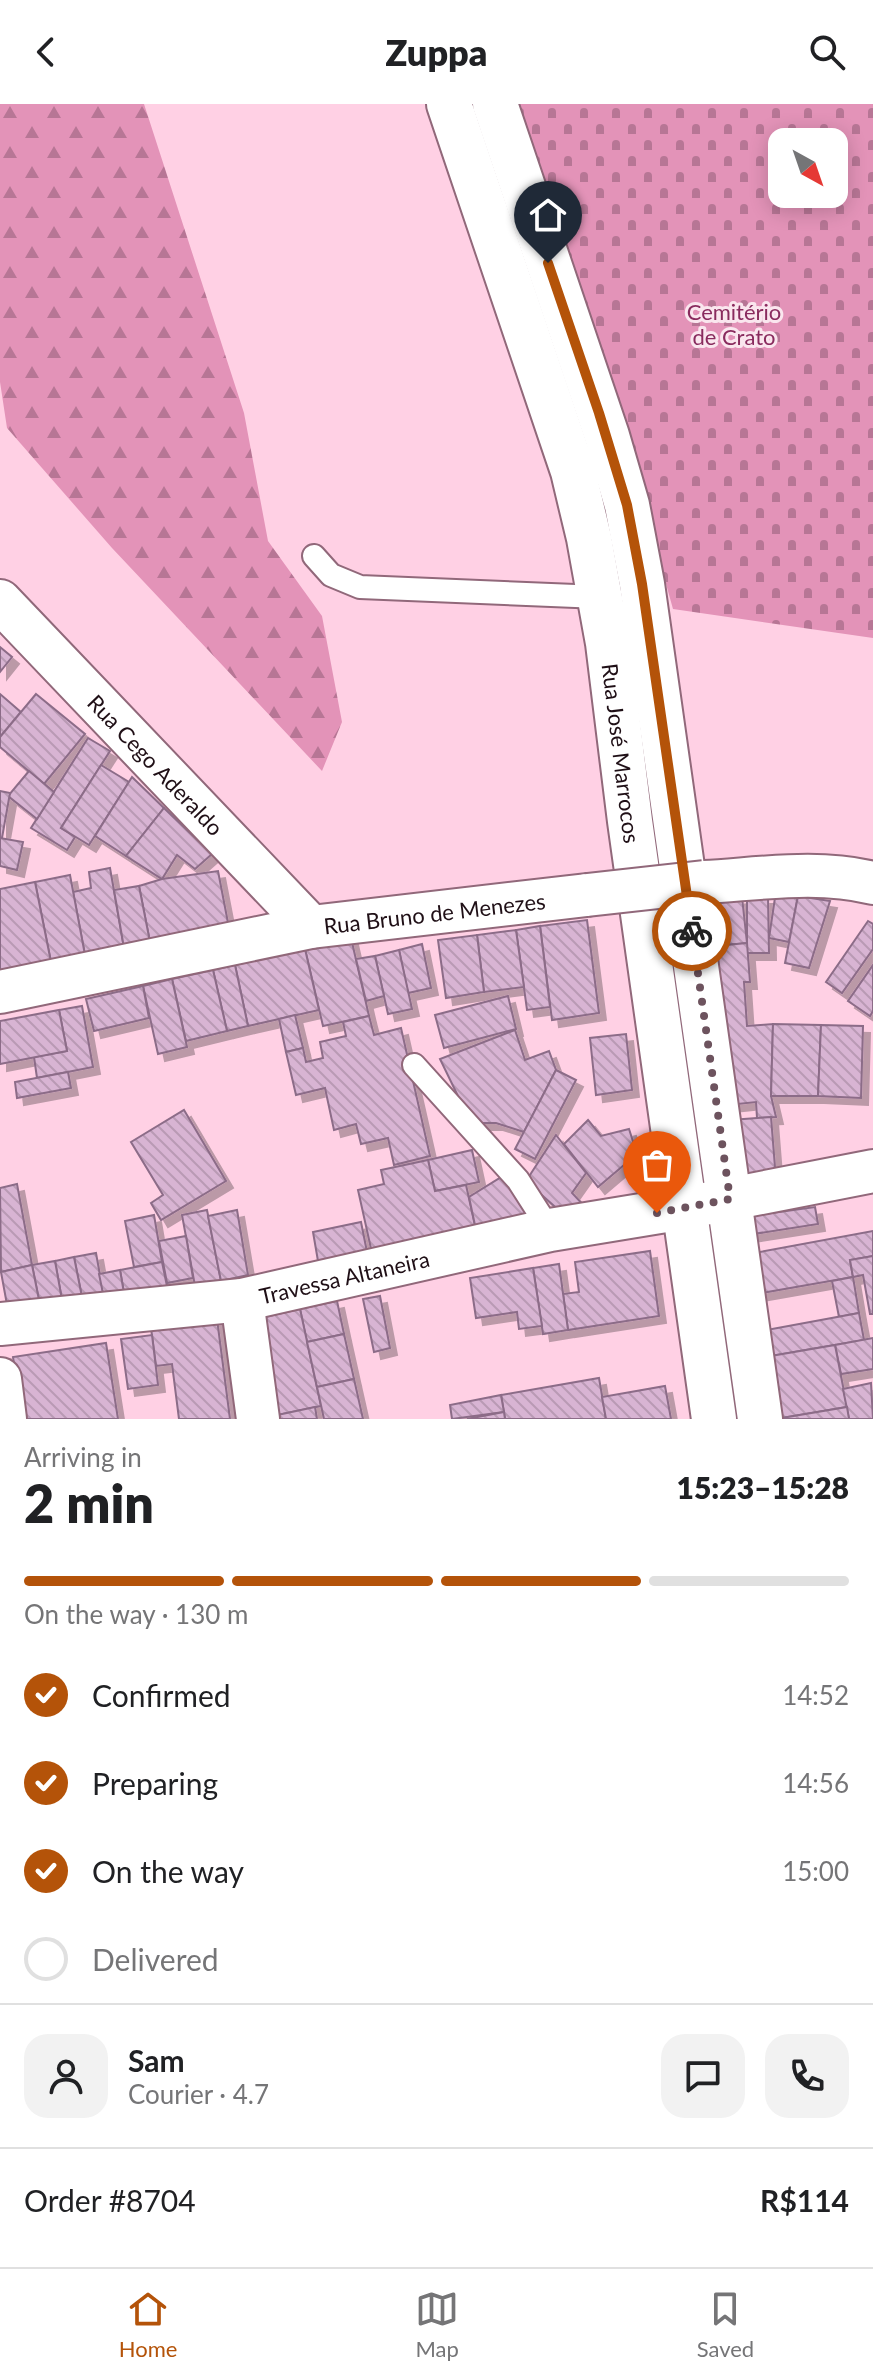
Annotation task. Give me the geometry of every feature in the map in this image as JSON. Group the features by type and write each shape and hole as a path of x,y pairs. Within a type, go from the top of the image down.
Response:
{"main road":[{"name":"Rua José Marrocos","path":"449,104 573,471 600,597 714,1419"},
{"name":"Rua José Marrocos","path":"495,104 577,345 627,505 642,584 760,1419"},
{"path":"537,360 577,345"}],"street":[{"name":"Rua Cego Aderaldo","path":"0,601 311,927"},
{"name":"Rua Bruno de Menezes","path":"0,992 311,927 704,882 808,877 852,878 873,883"},
{"name":"Travessa Altaneira","path":"0,1324 242,1300 550,1230 684,1208 873,1171"},
{"path":"242,1300 258,1419"},
{"path":"0,1379 5,1419"}],"lane":[{"path":"314,556 331,575 360,587 600,597"},
{"path":"414,1065 518,1180 550,1230"}],"green space":[{"path":"0,104 144,104 244,413 268,541 322,616 342,722 322,771 112,548 7,428 0,382"},
{"name":"Cemitério de Crato","path":"515,104 873,104 873,638 673,609 620,419"}],"building":[{"path":"0,647 12,657 0,672"},
{"path":"0,694 21,712 0,737"},
{"path":"36,694 85,734 44,784 0,747 0,737"},
{"path":"88,738 110,751 61,828 75,837 67,850 31,828"},
{"path":"101,765 129,782 89,845 61,828"},
{"path":"29,771 54,792 37,819 8,796"},
{"path":"132,777 164,808 126,856 95,836"},
{"path":"0,791 10,793 2,838 0,838"},
{"path":"164,808 212,854 195,869 177,855 162,879 126,856"},
{"path":"0,838 23,842 17,870 0,866"},
{"path":"110,868 124,948 85,955 73,892 91,888 89,872"},
{"path":"218,871 229,928 150,942 139,886 162,879"},
{"path":"70,875 85,955 51,962 35,882"},
{"path":"35,882 51,962 0,972 0,889"},
{"path":"139,886 150,942 124,948 114,890"},
{"path":"776,891 798,896 789,942 769,938"},
{"path":"798,896 830,901 809,968 785,963"},
{"path":"742,897 747,943 716,946 710,900"},
{"path":"747,897 768,897 769,953 747,953"},
{"path":"587,920 599,1013 552,1020 540,926"},
{"path":"868,921 873,924 873,949 842,993 826,982"},
{"path":"540,926 550,1007 527,1010 516,930"},
{"path":"516,930 524,987 484,992 477,935"},
{"path":"477,935 484,992 446,998 438,940"},
{"path":"351,938 369,1016 323,1026 305,949"},
{"path":"747,943 750,982 744,982 747,1026 773,1024 771,1096 776,1117 757,1118 756,1102 728,1105 716,946"},
{"path":"422,944 431,988 408,993 399,950"},
{"path":"305,949 319,1010 248,1026 235,965"},
{"path":"399,950 412,1009 388,1014 375,956"},
{"path":"375,956 384,996 366,1001 356,959"},
{"path":"235,965 248,1026 227,1031 213,970"},
{"path":"873,965 873,1011 870,1016 848,1001"},
{"path":"213,970 227,1031 186,1041 172,979"},
{"path":"172,979 187,1047 158,1054 143,986"},
{"path":"143,986 149,1018 94,1031 86,999"},
{"path":"508,996 516,1029 444,1048 435,1015"},
{"path":"82,1006 93,1067 37,1078 34,1057 67,1051 59,1010"},
{"path":"59,1010 67,1051 0,1064 0,1021"},
{"path":"295,1015 303,1048 286,1052 279,1019"},
{"path":"369,1016 374,1035 401,1028 430,1156 394,1165 388,1138 361,1144 356,1124 334,1130 325,1088 296,1095 286,1052 303,1048 306,1062 323,1058 320,1042 346,1036 343,1022"},
{"path":"773,1024 821,1025 818,1096 771,1096"},
{"path":"821,1025 863,1026 861,1098 818,1096"},
{"path":"515,1030 525,1060 549,1051 556,1070 524,1132 496,1123 471,1123 440,1059"},
{"path":"626,1034 632,1090 596,1095 590,1038"},
{"path":"556,1070 576,1080 535,1159 515,1149"},
{"path":"68,1072 71,1088 17,1098 15,1082"},
{"path":"184,1110 226,1181 161,1220 151,1203 163,1195 131,1142"},
{"path":"771,1117 776,1180 736,1183 731,1120"},
{"path":"588,1120 601,1136 629,1129 637,1154 598,1187 564,1144"},
{"path":"556,1135 586,1173 572,1193 588,1210 562,1213 526,1181"},
{"path":"472,1150 479,1182 435,1191 428,1160"},
{"path":"428,1160 435,1191 466,1185 476,1230 372,1253 358,1190 384,1184 381,1170"},
{"path":"503,1176 527,1215 476,1230 469,1197"},
{"path":"17,1184 32,1265 1,1272 0,1188"},
{"path":"815,1207 818,1224 747,1235 744,1217"},
{"path":"207,1210 221,1281 195,1286 182,1215"},
{"path":"237,1210 248,1275 221,1281 208,1216"},
{"path":"154,1215 162,1262 134,1267 125,1221"},
{"path":"361,1222 367,1252 318,1261 313,1232"},
{"path":"873,1231 873,1256 850,1260 853,1277 756,1294 749,1254"},
{"path":"186,1236 193,1278 167,1283 159,1241"},
{"path":"650,1251 659,1316 568,1330 563,1294 579,1292 575,1262"},
{"path":"96,1253 105,1303 84,1307 74,1257"},
{"path":"873,1256 873,1314 870,1314 863,1275 853,1277 850,1260"},
{"path":"74,1257 84,1307 64,1311 55,1261"},
{"path":"55,1261 64,1311 42,1315 32,1265"},
{"path":"162,1262 168,1291 125,1299 120,1270"},
{"path":"559,1264 568,1330 543,1334 533,1268"},
{"path":"32,1265 42,1315 10,1321 1,1272"},
{"path":"533,1268 542,1326 519,1329 517,1312 476,1318 470,1278"},
{"path":"120,1270 125,1299 105,1303 99,1274"},
{"path":"853,1277 859,1313 839,1317 832,1281"},
{"path":"380,1296 390,1348 374,1352 363,1299"},
{"path":"337,1301 344,1334 307,1342 300,1309"},
{"path":"300,1309 321,1406 268,1417 247,1321"},
{"path":"859,1313 864,1340 765,1357 761,1331"},
{"path":"217,1319 230,1419 179,1419 172,1364 156,1366 151,1328"},
{"path":"344,1334 354,1379 317,1387 307,1342"},
{"path":"152,1335 158,1385 128,1389 121,1339"},
{"path":"873,1338 873,1369 841,1374 835,1345"},
{"path":"106,1343 118,1419 22,1419 13,1357"},
{"path":"835,1345 847,1407 776,1419 765,1357"},
{"path":"599,1378 606,1419 505,1419 501,1395"},
{"path":"354,1379 363,1419 324,1419 317,1387"},
{"path":"871,1383 873,1419 849,1419 843,1389"},
{"path":"665,1386 671,1419 606,1419 602,1397"},
{"path":"501,1395 504,1412 452,1419 450,1405"},
{"path":"315,1407 317,1419 268,1419 268,1417"},
{"path":"847,1407 849,1419 776,1419"},
{"path":"504,1412 505,1419 467,1419"}],"way so far":[{"path":"657,1213 730,1199 692,931"}],"route":[{"path":"548,263 627,505 642,584 692,931"}]}
